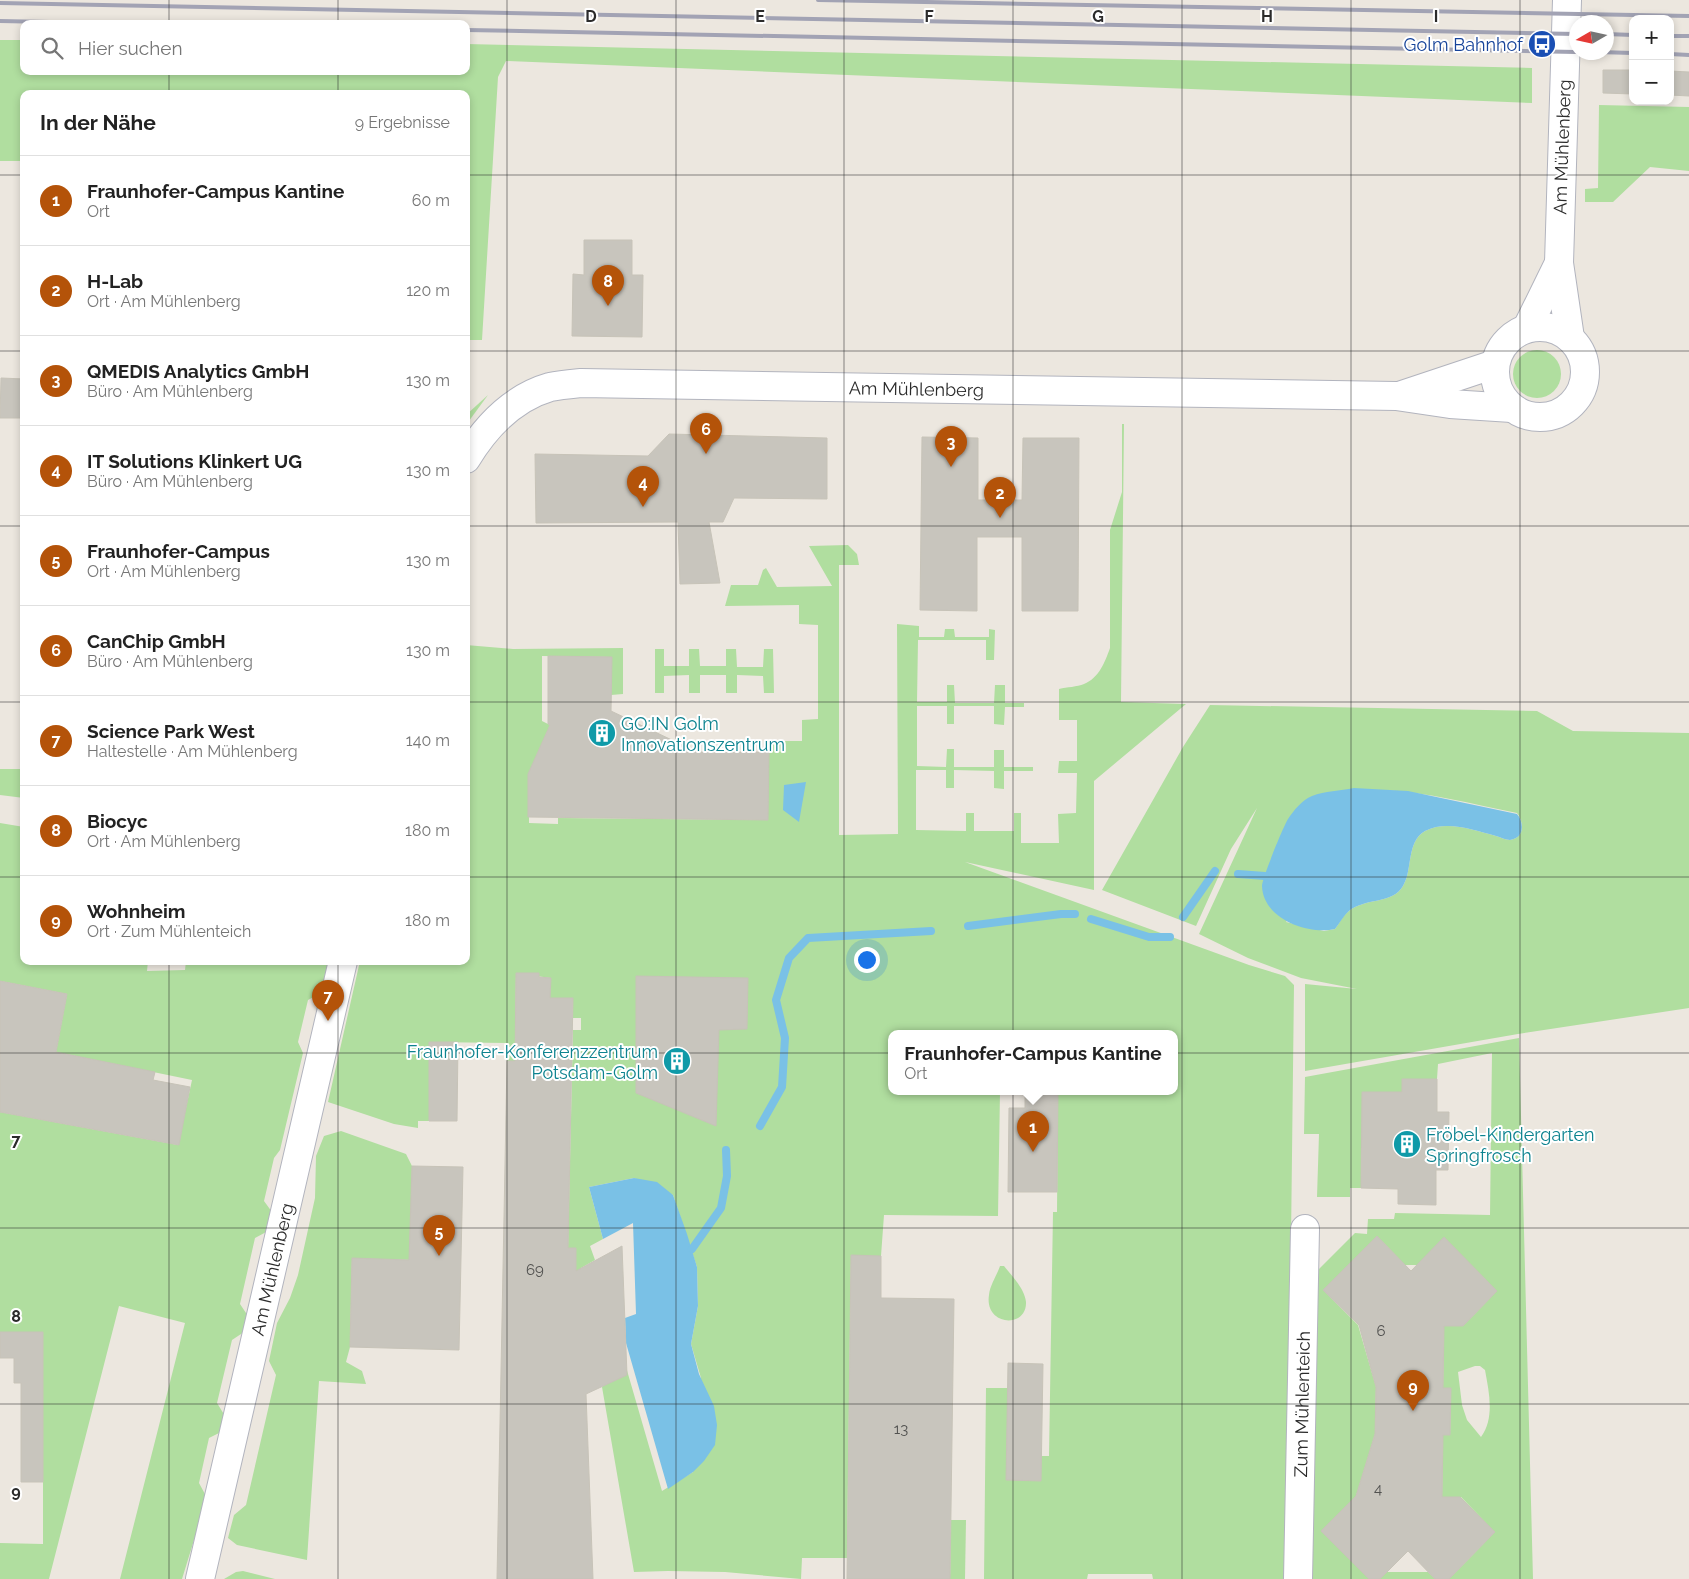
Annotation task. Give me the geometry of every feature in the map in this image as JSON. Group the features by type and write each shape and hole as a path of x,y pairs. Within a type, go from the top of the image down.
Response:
{"street":[{"name":"Am Mühlenberg","path":"470,452 482,432 502,413 524,397 550,387 581,383 1396,396 1450,404 1512,408 1524,415 1550,416 1562,411 1573,403 1580,393 1584,382 1585,370 1583,358 1578,347 1570,338 1559,263 1567,0"},
{"name":"Am Mühlenberg","path":"1527,328 1559,263"},
{"path":"1512,408 1497,389 1494,376 1499,352 1506,341 1516,333 1527,328 1543,326 1558,330 1570,338"},
{"name":"Am Mühlenberg","path":"1396,396 1495,364"},
{"name":"Am Mühlenberg","path":"200,1579 342,965"},
{"name":"Zum Mühlenteich","path":"1298,1579 1305,1229"}],"green space":[{"path":"0,40 20,40 20,75 470,75 470,44 1532,68 1532,103 506,61 498,77 482,340 470,340 470,90 20,90 20,161 0,161"},
{"path":"1599,105 1689,107 1689,171 1650,167 1613,202 1585,202 1585,189 1598,188"},
{"path":"1532,350 1542,350 1554,357 1561,369 1561,379 1554,391 1542,398 1532,398 1524,394 1517,387 1513,379 1513,369 1517,361 1524,354"},
{"path":"488,395 470,420 470,411"},
{"path":"1122,424 1124,424 1121,702 1186,704 1094,781 1094,890 965,862 1249,965 1285,976 1294,985 1287,1579 1153,1579 1152,1574 1088,1574 1087,1579 984,1579 986,1388 1008,1388 1041,1456 1049,1456 1053,1212 1057,1212 1058,1095 1178,1095 1178,1030 888,1030 888,1095 1000,1095 998,1216 884,1215 881,1256 851,1256 847,1558 802,1558 801,1579 725,1572 634,1572 602,1387 626,1367 662,1491 693,1472 701,1378 691,1344 698,1306 697,1267 673,1195 634,1178 589,1187 603,1239 590,1246 595,1260 581,1268 582,1274 568,1280 568,1260 576,1260 576,1249 568,1248 573,1030 581,1030 581,1018 573,1018 573,998 550,998 550,978 516,973 515,1061 507,1061 507,1043 429,1042 429,1121 418,1121 418,1128 394,1124 328,1102 359,965 470,965 470,645 513,649 623,648 623,694 611,695 611,657 542,656 542,721 550,725 529,774 529,823 558,824 558,818 768,820 768,741 802,741 802,720 818,719 818,625 799,624 799,605 725,606 731,585 758,585 763,570 766,568 777,587 832,586 809,546 848,545 857,554 859,565 839,565 839,835 898,834 897,624 919,626 919,637 944,637 945,629 954,629 955,637 989,637 989,629 995,630 994,660 986,660 986,640 918,640 917,702 947,702 947,685 954,685 955,703 994,703 995,685 1005,685 1005,703 1024,703 1024,707 1005,707 1004,725 994,724 994,706 954,706 954,724 947,724 947,706 917,706 917,766 946,767 947,749 954,749 954,767 994,767 994,750 1004,750 1004,767 1033,767 1033,771 1004,771 1004,789 994,788 994,771 954,770 954,788 946,788 946,770 916,770 916,830 966,831 966,813 974,813 974,831 1014,831 1014,813 1021,813 1021,843 1059,843 1058,814 1076,813 1077,773 1058,773 1059,761 1077,761 1077,720 1059,720 1059,689 1081,685 1094,678 1104,664 1110,648 1110,530 1122,492"},
{"path":"655,649 664,649 664,666 689,666 689,649 699,649 700,666 726,666 726,649 736,649 737,667 763,667 764,649 773,649 774,693 764,693 763,676 737,675 737,693 726,693 726,675 700,675 700,693 689,693 689,675 664,676 664,693 655,693"},
{"path":"1210,705 1537,711 1573,731 1689,733 1689,1008 1518,1034 1305,1071 1305,984 1357,989 1301,978 1248,958 1199,934 1257,808 1231,849 1196,926 1102,890 1183,747","holes":["1382,790 1399,791 1517,813 1522,825 1521,833 1515,839 1507,840 1451,826 1442,826 1425,831 1419,836 1412,849 1408,872 1403,886 1392,896 1355,907 1345,915 1335,929 1324,931 1286,922"]},
{"path":"0,769 20,769 20,798 0,795"},
{"path":"0,823 20,826 20,965 148,965 147,971 185,970 186,965 328,965 321,993 308,1000 298,1042 303,1053 280,1150 274,1158 264,1201 272,1212 268,1231 255,1238 240,1304 248,1316 244,1332 232,1340 217,1403 225,1416 221,1432 209,1438 199,1483 206,1496 182,1579 120,1579 185,1323 119,1306 49,1579 0,1579 0,1543 43,1544 43,1332 0,1332 0,1112 178,1145 192,1080 56,1052 67,994 0,981"},
{"path":"1519,1038 1533,1579 1449,1579 1495,1532 1461,1497 1442,1497 1443,1435 1450,1435 1451,1389 1443,1388 1444,1325 1463,1326 1497,1291 1444,1238 1417,1265 1405,1265 1377,1236 1323,1290 1358,1325 1376,1387 1375,1434 1356,1496 1321,1531 1369,1579 1312,1579 1318,1270 1355,1233 1367,1234 1368,1219 1394,1219 1395,1213 1490,1215 1492,1053 1438,1064 1437,1079 1402,1079 1402,1092 1362,1092 1362,1117 1366,1148 1361,1148 1361,1188 1350,1188 1350,1197 1317,1197 1319,1134 1304,1134 1305,1077","holes":["1480,1366 1485,1370 1490,1405 1488,1422 1481,1437 1467,1420 1462,1405 1458,1372"]},
{"path":"341,1131 406,1154 412,1166 410,1251 418,1260 352,1259 350,1347 346,1362 362,1371 366,1384 319,1381 307,1560 237,1545 228,1538 234,1515 246,1505 276,1375 269,1361 277,1323 290,1298 298,1275 315,1198 316,1156 324,1136"},
{"path":"1000,1266 1004,1266 1014,1278 1025,1297 1024,1311 1020,1317 1013,1320 999,1318 993,1313 989,1305 990,1291"},
{"path":"951,1520 966,1520 965,1579 950,1579"},
{"path":"243,1571 275,1579 224,1579 236,1572"},
{"path":"1387,1572 1428,1572 1435,1579 1380,1579"}],"water":[{"path":"806,782 799,822 783,810 784,785"},
{"path":"1354,788 1408,791 1517,814 1522,825 1521,833 1515,839 1507,840 1451,826 1442,826 1425,831 1415,842 1406,879 1398,892 1392,896 1355,907 1347,913 1335,929 1324,930 1300,927 1278,916 1264,898 1262,886 1269,864 1285,824 1302,803 1312,796 1322,793"},
{"path":"634,1178 657,1182 673,1195 687,1234 697,1267 698,1306 691,1344 699,1374 714,1406 717,1425 715,1445 704,1461 693,1472 668,1489 626,1343 625,1318 636,1314 633,1223 603,1239 589,1187"}],"building":[{"path":"1603,70 1629,70 1629,94 1603,93"},
{"path":"1674,71 1689,72 1689,96 1674,95"},
{"path":"584,240 632,240 632,275 643,275 642,337 572,336 573,274 584,275"},
{"path":"1,378 20,379 20,418 0,418"},
{"path":"669,434 827,438 827,499 734,498 723,522 709,522 720,583 680,584 678,522 536,523 535,454 648,456"},
{"path":"922,437 978,438 978,500 1022,500 1023,438 1079,438 1078,611 1022,611 1022,537 977,537 977,611 920,610"},
{"name":"GO:IN Golm Innovationszentrum","path":"548,656 612,657 611,711 697,752 769,752 768,820 528,817 528,774 550,725 548,724"},
{"path":"516,973 539,973 539,977 551,978 550,998 573,998 568,1248 576,1248 576,1271 622,1246 627,1375 586,1394 593,1579 497,1579 507,1061 515,1061"},
{"name":"Fraunhofer-Konferenzzentrum Potsdam-Golm","path":"636,976 748,978 747,1029 719,1030 716,1126 636,1093"},
{"path":"0,981 67,994 56,1052 155,1072 153,1080 190,1087 179,1145 0,1112"},
{"path":"429,1042 458,1042 457,1121 429,1121"},
{"name":"Fröbel-Kindergarten Springfrosch","path":"1402,1079 1437,1079 1437,1112 1449,1112 1448,1170 1436,1170 1436,1205 1398,1204 1398,1189 1361,1188 1362,1092 1402,1092"},
{"path":"1025,1095 1058,1095 1057,1192 1008,1192 1009,1108 1025,1108"},
{"path":"412,1166 463,1167 459,1350 350,1347 352,1258 409,1260"},
{"path":"1377,1236 1411,1271 1444,1237 1497,1291 1463,1326 1444,1326 1443,1388 1451,1388 1450,1435 1443,1435 1442,1497 1460,1497 1495,1532 1449,1579 1435,1579 1408,1551 1380,1579 1369,1579 1321,1531 1356,1496 1375,1434 1376,1387 1359,1325 1323,1290"},
{"path":"851,1255 881,1256 881,1298 954,1299 950,1579 847,1579"},
{"path":"0,1332 43,1332 43,1482 21,1482 21,1383 14,1383 14,1358 0,1358"},
{"path":"1008,1363 1043,1364 1041,1481 1006,1480"}],"waterway":[{"path":"1183,917 1215,871"},
{"path":"1238,874 1265,876"},
{"path":"968,926 1061,914 1075,914"},
{"path":"1091,919 1149,937 1170,937"},
{"path":"760,1126 782,1087 785,1038 776,1000 789,958 808,938 931,931"},
{"path":"692,1249 721,1208 727,1176 726,1150"}],"railway":[{"path":"818,0 1689,16"},
{"path":"0,3 1569,34"},
{"path":"0,21 20,21"},
{"path":"470,30 1569,52"},
{"path":"1614,34 1629,35"},
{"path":"1674,36 1689,36"},
{"path":"1614,52 1629,53"},
{"path":"1674,54 1689,55"}],"place":[{"name":"Golm Bahnhof","path":"1542,44"},
{"name":"Biocyc","path":"608,306"},
{"name":"CanChip GmbH","path":"706,454"},
{"name":"QMEDIS Analytics GmbH","path":"951,467"},
{"name":"IT Solutions Klinkert UG","path":"643,507"},
{"name":"H-Lab","path":"1000,518"},
{"name":"GO:IN Golm Innovationszentrum","path":"602,733"},
{"name":"Science Park West","path":"328,1021"},
{"name":"Fraunhofer-Konferenzzentrum Potsdam-Golm","path":"677,1061"},
{"name":"Fröbel-Kindergarten Springfrosch","path":"1407,1144"},
{"name":"Fraunhofer-Campus Kantine","path":"1033,1152"},
{"name":"Fraunhofer-Campus","path":"439,1256"},
{"name":"Wohnheim","path":"1413,1411"}]}
